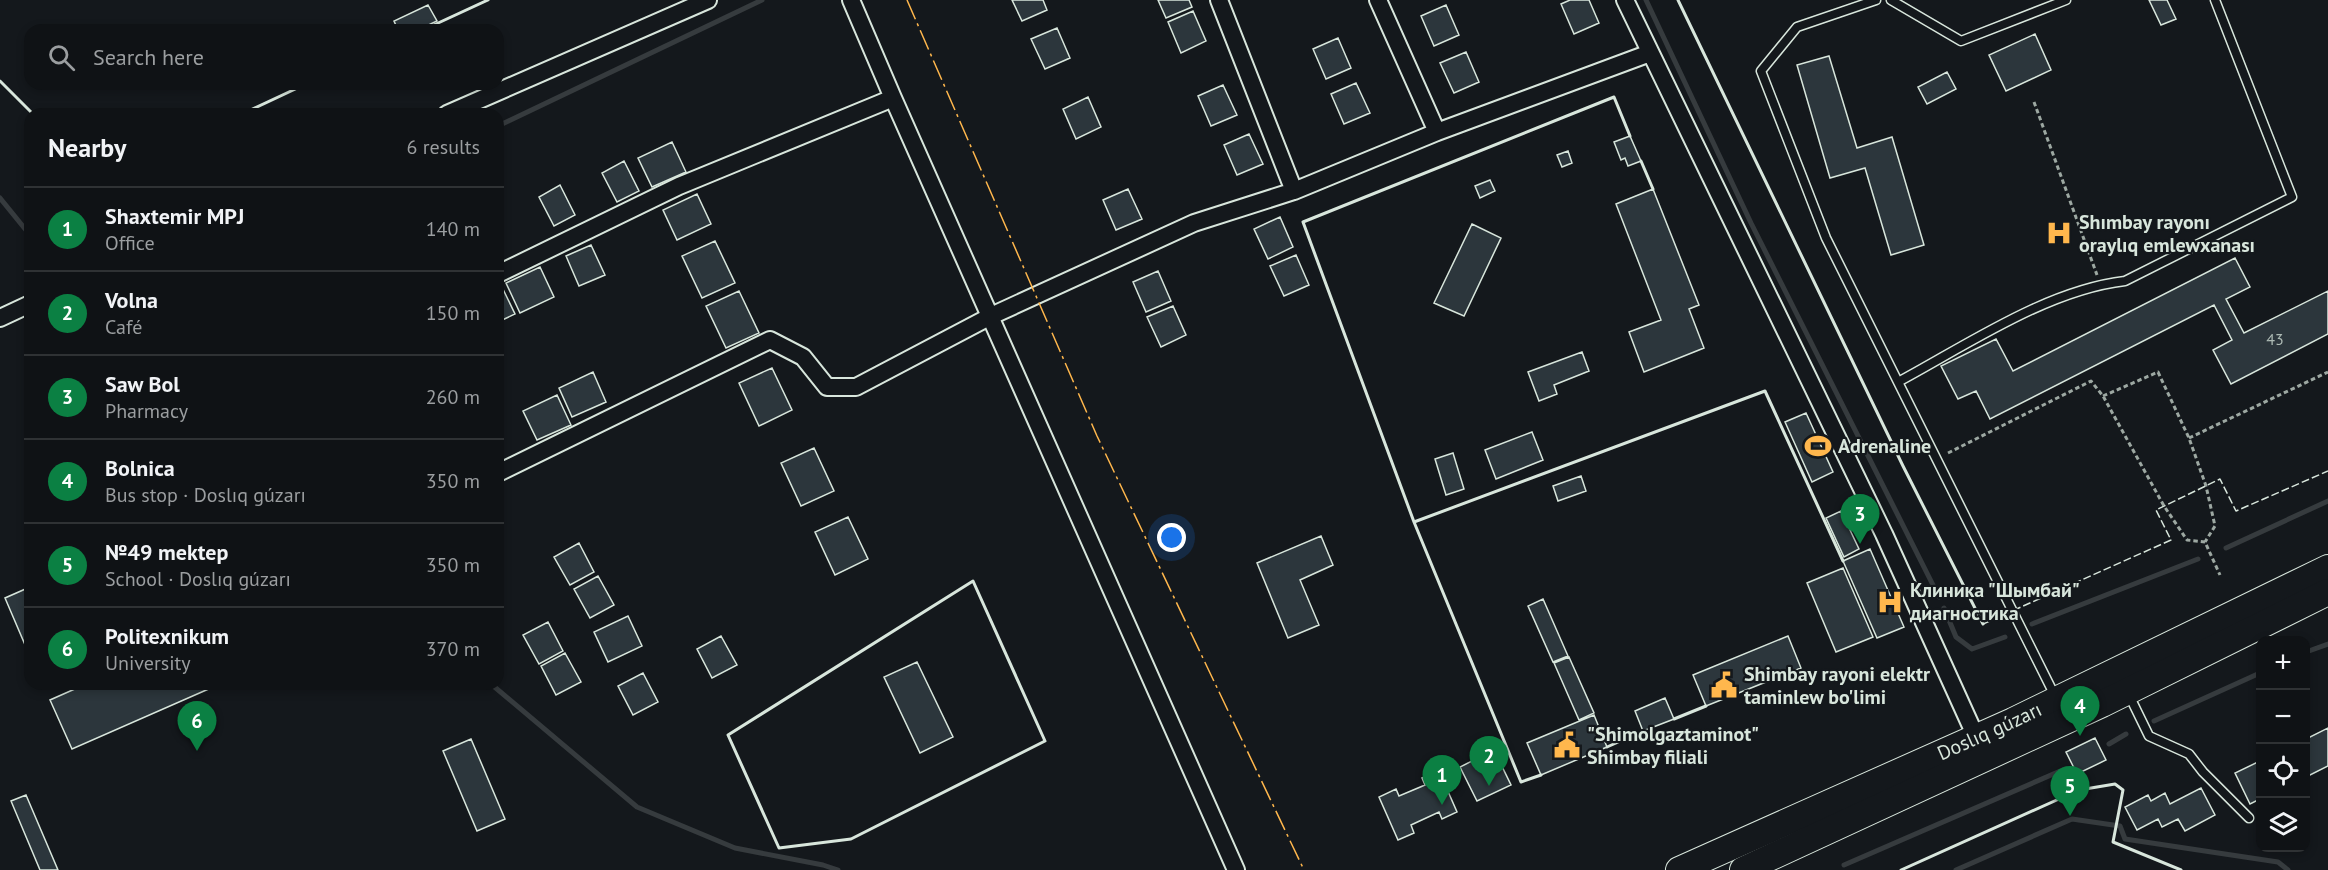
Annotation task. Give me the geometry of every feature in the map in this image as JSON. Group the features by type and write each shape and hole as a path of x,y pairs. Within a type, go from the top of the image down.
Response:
{"main road":[{"name":"Doslıq gúzarı","path":"1743,870 2328,568"},
{"name":"Doslıq gúzarı","path":"1679,870 1976,737 2072,701 2127,692 2328,592"}],"street":[{"path":"504,89 708,0"},
{"path":"851,0 892,98 1236,870"},
{"path":"1219,0 1294,191"},
{"path":"1378,0 1437,132"},
{"path":"1625,0 1884,534 1976,737"},
{"path":"504,470 770,340 803,357 827,387 856,387 991,316 1194,223 1294,191 1437,132 1650,53"},
{"path":"461,108 502,90"},
{"path":"504,271 679,186 892,98"},
{"path":"0,318 24,307"}],"lane":[{"path":"1876,0 1797,27 1761,71 1826,238 1935,459 2072,701"},
{"path":"1891,0 1961,41 2066,0"},
{"path":"1898,382 2041,304 2100,284 2125,281 2292,197 2215,0"},
{"path":"2127,692 2149,736 2189,754 2203,772 2249,818"}],"path":[{"path":"2034,102 2100,284"},
{"path":"2103,396 2158,372 2189,438 2206,486 2215,526 2205,542"},
{"path":"2189,438 2328,372"},
{"path":"1935,459 2091,381 2103,396 2164,506 2187,540 2205,542"},
{"path":"2205,542 2220,574"}],"building":[{"path":"1012,0 1043,0 1047,10 1022,21"},
{"path":"1158,0 1189,0 1192,7 1166,18"},
{"path":"1570,0 1589,0 1599,23 1574,34 1561,4"},
{"path":"2149,0 2167,0 2176,19 2161,25"},
{"path":"428,5 437,21 431,24 395,24 394,21"},
{"path":"1446,5 1459,35 1434,46 1421,16"},
{"path":"1193,11 1206,41 1181,53 1168,22"},
{"path":"1057,28 1070,58 1045,69 1031,39"},
{"path":"2035,34 2051,70 2006,91 1989,55"},
{"path":"1338,38 1351,68 1326,79 1313,49"},
{"path":"1466,52 1479,82 1454,93 1440,63"},
{"path":"1829,56 1857,148 1892,137 1924,245 1891,255 1865,168 1830,178 1797,65"},
{"path":"1947,72 1956,89 1927,104 1918,87"},
{"path":"1356,83 1370,113 1344,124 1331,94"},
{"path":"1223,85 1237,115 1211,126 1198,96"},
{"path":"1088,97 1101,127 1076,139 1063,109"},
{"path":"1249,134 1263,164 1237,175 1224,145"},
{"path":"1630,136 1641,161 1628,166 1625,158 1621,160 1614,142"},
{"path":"672,142 686,172 652,187 638,158"},
{"path":"1568,151 1572,163 1562,167 1557,155"},
{"path":"624,161 639,191 617,202 602,173"},
{"path":"1490,180 1495,191 1480,198 1475,186"},
{"path":"560,185 575,215 554,226 539,197"},
{"path":"1128,189 1142,219 1116,230 1103,200"},
{"path":"1653,189 1699,305 1689,309 1704,348 1644,372 1629,332 1661,320 1616,204"},
{"path":"697,194 711,224 677,240 663,210"},
{"path":"1280,217 1293,247 1268,259 1254,229"},
{"path":"1472,224 1501,238 1464,316 1434,303"},
{"path":"715,241 735,283 702,298 682,256"},
{"path":"591,245 605,275 579,286 566,256"},
{"path":"1296,255 1309,285 1284,296 1270,266"},
{"path":"2235,258 2250,287 2226,299 2244,333 2328,291 2328,334 2231,384 2213,350 2232,340 2214,305 1990,419 1976,391 1958,399 1941,366 1996,339 2013,371"},
{"path":"540,267 554,297 520,313 506,283"},
{"path":"1158,271 1171,301 1146,312 1133,282"},
{"path":"504,291 515,314 504,319"},
{"path":"739,291 759,333 726,348 706,306"},
{"path":"1173,306 1186,335 1161,347 1147,317"},
{"path":"1582,352 1589,371 1554,385 1557,394 1539,401 1528,372"},
{"path":"772,368 792,410 759,426 739,383"},
{"path":"593,372 606,402 572,417 559,388"},
{"path":"557,395 571,425 537,440 523,411"},
{"path":"1806,413 1833,472 1812,482 1785,422"},
{"path":"1532,432 1543,460 1496,479 1485,450"},
{"path":"814,448 834,491 801,506 781,463"},
{"path":"1453,453 1464,489 1446,495 1435,459"},
{"path":"1581,476 1586,491 1558,501 1553,486"},
{"path":"1841,511 1859,549 1844,557 1826,518"},
{"path":"848,517 868,559 835,575 815,532"},
{"path":"1321,536 1333,565 1300,580 1319,625 1288,638 1257,563"},
{"path":"579,543 594,572 570,585 554,557"},
{"path":"1870,549 1904,627 1877,638 1843,561"},
{"path":"1843,568 1873,637 1836,652 1807,583"},
{"path":"598,576 614,605 590,618 574,589"},
{"path":"24,590 24,642 5,598"},
{"path":"1543,599 1568,656 1553,662 1528,606"},
{"path":"628,616 642,646 608,662 594,632"},
{"path":"548,622 563,651 539,664 523,635"},
{"path":"721,636 737,665 712,678 697,649"},
{"path":"1788,636 1801,668 1706,706 1693,675"},
{"path":"565,653 581,682 556,695 541,666"},
{"path":"1569,657 1594,713 1579,720 1554,663"},
{"path":"917,662 953,737 920,753 884,677"},
{"path":"643,673 658,702 633,715 618,686"},
{"path":"72,690 206,690 72,749 50,700"},
{"path":"1665,698 1674,719 1643,731 1635,711"},
{"name":"\"Shimolgaztaminot\" Shimbay filiali","path":"1594,715 1607,747 1541,775 1527,743"},
{"path":"2328,728 2328,766 2310,775 2310,744 2310,737"},
{"path":"2095,738 2106,760 2077,774 2066,752"},
{"path":"471,739 505,819 477,831 443,751"},
{"path":"1494,750 1511,785 1477,801 1460,767"},
{"path":"2256,763 2256,801 2250,804 2235,773"},
{"path":"1439,771 1457,812 1442,819 1439,812 1411,825 1414,833 1398,840 1379,797 1396,789 1399,796 1425,785 1422,778"},
{"path":"2201,788 2215,815 2185,831 2178,819 2162,827 2158,819 2137,830 2125,807 2148,795 2151,801 2165,793 2170,804"},
{"path":"26,795 58,870 40,870 11,801"}],"waterway":[{"path":"504,123 762,0"},
{"path":"1646,0 1751,223 1939,597"},
{"path":"0,198 24,228"},
{"path":"2226,548 2328,501"},
{"path":"2032,624 2198,559"},
{"path":"1944,608 1956,637 1972,649 2005,637"},
{"path":"2310,651 2328,644"},
{"path":"2154,721 2256,675"},
{"path":"498,690 637,807 735,848 838,870"},
{"path":"2109,744 2126,734"},
{"path":"1844,865 2065,769"},
{"path":"1956,870 2072,819 2120,826 2125,839 2278,862 2288,870"}],"fence":[{"path":"1983,624 2171,540 2156,510 2220,479 2236,511 2328,471"}],"wall":[{"path":"436,24 488,0"},
{"path":"1678,0 1903,466 1983,624"},
{"path":"0,81 27,108"},
{"path":"255,108 293,90"},
{"path":"1414,522 1303,222 1614,97 1630,136"},
{"path":"1641,161 1653,189"},
{"path":"1541,775 1521,782 1414,522 1765,391 1843,561"},
{"path":"973,581 1045,741 851,839 779,848 728,735 973,581"},
{"path":"1674,719 1706,706"},
{"path":"1607,747 1643,731"},
{"path":"1901,870 2079,790 2115,784 2123,790 2113,842 2181,870"}],"power":[{"path":"907,0 1097,436 1304,870"}],"place":[{"name":"Shımbay rayonı oraylıq emlewxanası","path":"2059,233"},
{"name":"Adrenaline","path":"1818,446"},
{"name":"Saw Bol","path":"1860,544"},
{"name":"Клиника \"Шымбай\" диагностика","path":"1890,602"},
{"name":"Shimbay rayoni elektr taminlew bo'limi","path":"1724,685"},
{"name":"Bolnica","path":"2080,736"},
{"name":"\"Shimolgaztaminot\" Shimbay filiali","path":"1567,745"},
{"name":"Politexnikum","path":"197,751"},
{"name":"Volna","path":"1489,786"},
{"name":"Shaxtemir MPJ","path":"1442,805"},
{"name":"№49 mektep","path":"2070,816"}]}
